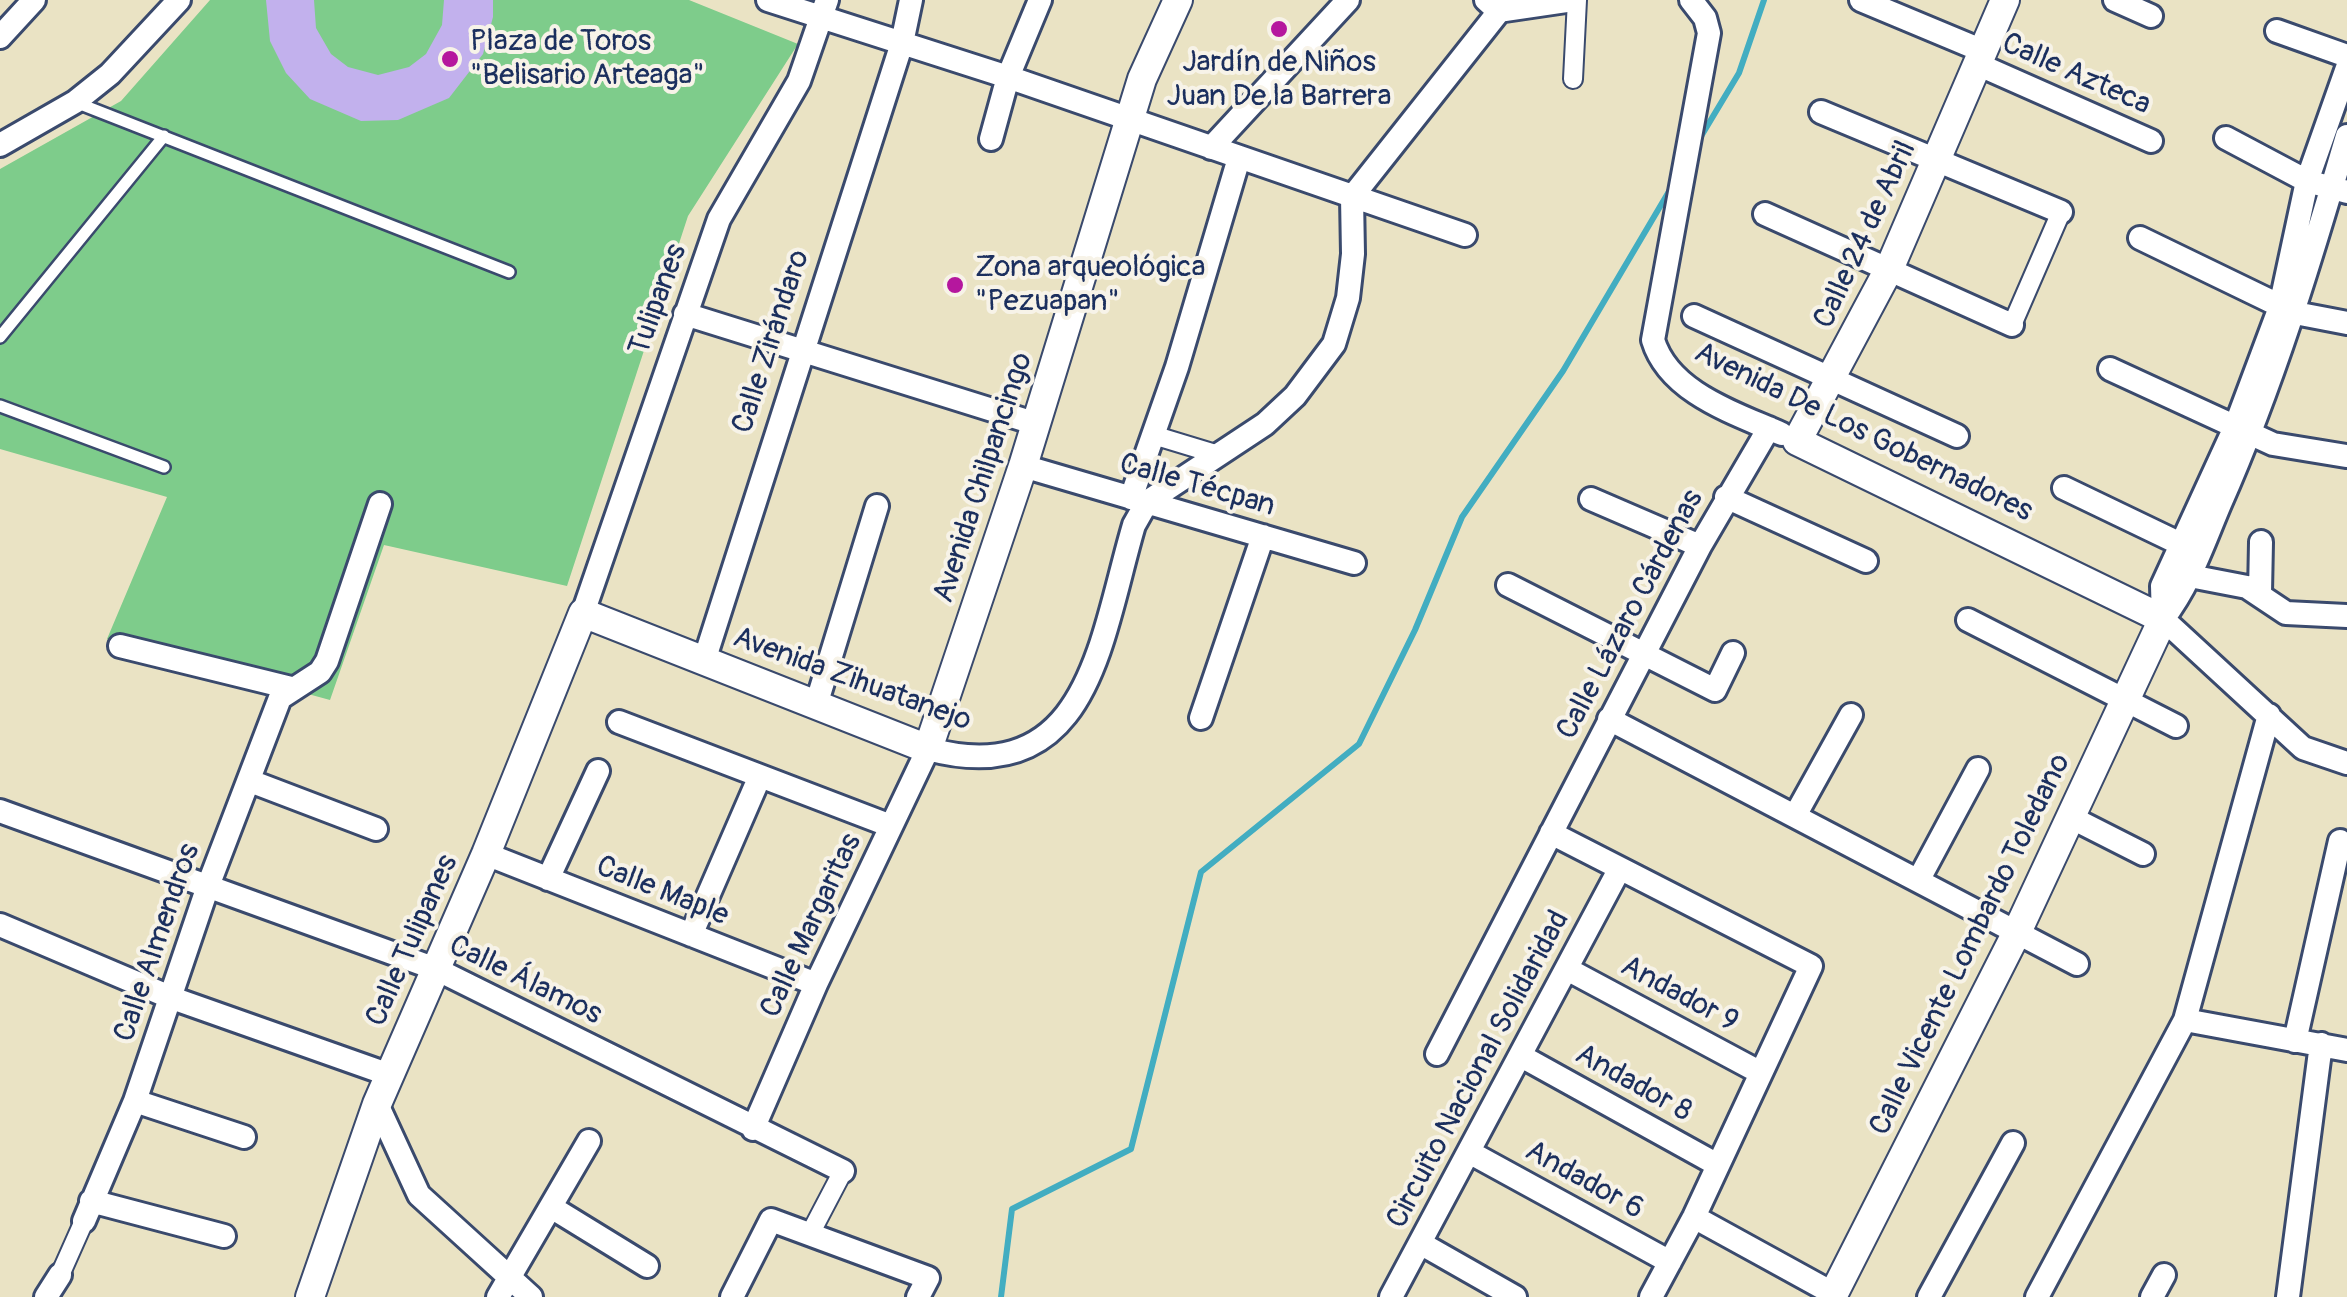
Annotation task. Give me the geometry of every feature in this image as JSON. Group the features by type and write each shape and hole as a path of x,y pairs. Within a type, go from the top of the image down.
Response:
{"street":[{"path":"0,145 75,102 110,74 179,0"},
{"path":"768,0 825,10 902,43 1465,235"},
{"name":"Calle Zirándaro","path":"704,660 800,350 902,43 910,0"},
{"path":"991,139 1008,77 1040,0"},
{"name":"Avenida Chilpancingo","path":"928,749 1023,466 1142,78 1178,0"},
{"path":"1211,148 1348,0"},
{"path":"1139,500 1265,424 1295,396 1334,344 1348,298 1354,254 1352,197 1498,4 1575,0 1573,78"},
{"name":"Avenida De Los Gobernadores","path":"1692,0 1705,18 1708,33 1654,326 1658,358 1682,385 2162,619 2303,748 2347,763"},
{"name":"Calle Azteca","path":"1861,0 2151,141"},
{"name":"Calle 24 de Abril","path":"1798,441 1890,268 2004,0"},
{"path":"2115,0 2150,16"},
{"path":"0,36 24,3"},
{"name":"Tulipanes","path":"583,613 719,219 799,81 825,10"},
{"path":"2277,31 2347,56"},
{"name":"Calle Vicente Lombardo Toledano","path":"2288,310 2307,181 2347,68"},
{"path":"1765,214 2012,324 2061,212 1939,157 1822,112"},
{"name":"Calle Vicente Lombardo Toledano","path":"2162,619 2162,586 2189,548 2243,431 2288,310 2339,191 2347,136"},
{"path":"2226,138 2307,181 2339,191"},
{"name":"Avenida Zihuatanejo","path":"583,613 928,749 968,760 1016,754 1049,734 1084,694 1134,524 1153,435 1239,158"},
{"path":"2140,238 2288,310 2347,323"},
{"path":"685,314 1036,424"},
{"path":"1694,316 1957,436"},
{"path":"2110,370 2273,444 2346,456"},
{"name":"Calle Lázaro Cárdenas","path":"1437,1054 1700,546 1769,428"},
{"path":"1153,435 1219,454"},
{"name":"Calle Técpan","path":"1023,466 1354,563"},
{"path":"2064,488 2189,548"},
{"path":"1726,498 1866,561"},
{"path":"1591,500 1700,546"},
{"path":"120,646 291,688 320,672 327,661 380,504"},
{"path":"816,705 877,506"},
{"path":"1201,718 1263,536"},
{"path":"2260,594 2261,542"},
{"name":"Calle Vicente Lombardo Toledano","path":"1833,1295 2017,932 2128,702 2162,619 2190,576 2189,548"},
{"path":"2190,576 2260,594 2286,613 2347,616"},
{"path":"1508,585 1715,690 1734,653"},
{"name":"Calle Tulipanes","path":"310,1297 377,1104 486,854 583,613"},
{"path":"1968,620 2176,726"},
{"name":"Calle Almendros","path":"88,1211 135,1101 208,886 280,698 291,688"},
{"path":"1796,814 1851,715"},
{"path":"2037,1297 2185,1020 2268,716"},
{"path":"1609,719 2077,964"},
{"path":"619,722 891,826"},
{"name":"Calle Margaritas","path":"754,1129 816,984 928,749"},
{"path":"1920,880 1978,769"},
{"path":"548,879 598,770"},
{"path":"691,936 760,776"},
{"path":"250,782 376,828"},
{"name":"Calle Álamos","path":"0,811 436,969 844,1172"},
{"path":"2072,818 2143,854"},
{"path":"1552,833 1811,966 1694,1217 1651,1297"},
{"path":"2295,1040 2340,842"},
{"name":"Calle Maple","path":"486,854 816,984"},
{"name":"Circuito Nacional Solidaridad","path":"1391,1297 1619,870"},
{"path":"0,926 172,998 390,1075"},
{"name":"Andador 9","path":"1568,969 1762,1073"},
{"path":"2185,1020 2347,1050"},
{"path":"2288,1297 2320,1044"},
{"name":"Andador 8","path":"1521,1056 1716,1164"},
{"path":"135,1101 244,1137"},
{"path":"377,1104 420,1195 531,1297"},
{"path":"498,1297 589,1141"},
{"path":"1929,1297 2013,1144"},
{"name":"Andador 6","path":"1469,1152 1670,1262"},
{"path":"810,1234 844,1172"},
{"path":"550,1206 647,1266"},
{"path":"46,1297 88,1211 224,1236"},
{"path":"1694,1217 1833,1295"},
{"path":"732,1297 770,1220 928,1278 918,1297"},
{"path":"1420,1243 1514,1297"},
{"path":"2152,1297 2164,1275"}],"lane":[{"path":"75,102 509,272"},
{"path":"0,337 164,136"},
{"path":"0,406 164,467"}],"green space":[{"path":"210,0 689,0 798,44 688,216 567,586 384,545 330,700 107,639 167,497 0,449 0,169 121,101"}],"building":[{"name":"Plaza de Toros \"Belisario Arteaga\"","path":"266,0 314,0 316,28 331,54 348,67 378,75 409,67 426,54 442,25 444,0 493,0 493,17 483,54 449,98 398,120 361,121 310,99 286,73 270,41"}],"waterway":[{"path":"1697,143 1739,73 1764,0"},
{"path":"1001,1297 1012,1209 1131,1149 1201,872 1359,744 1415,630 1462,517 1563,371 1671,188"}],"place":[{"name":"Jardín de Niños Juan De la Barrera","path":"1279,29"},
{"name":"Plaza de Toros \"Belisario Arteaga\"","path":"450,59"},
{"name":"Zona arqueológica \"Pezuapan\"","path":"955,285"}]}
